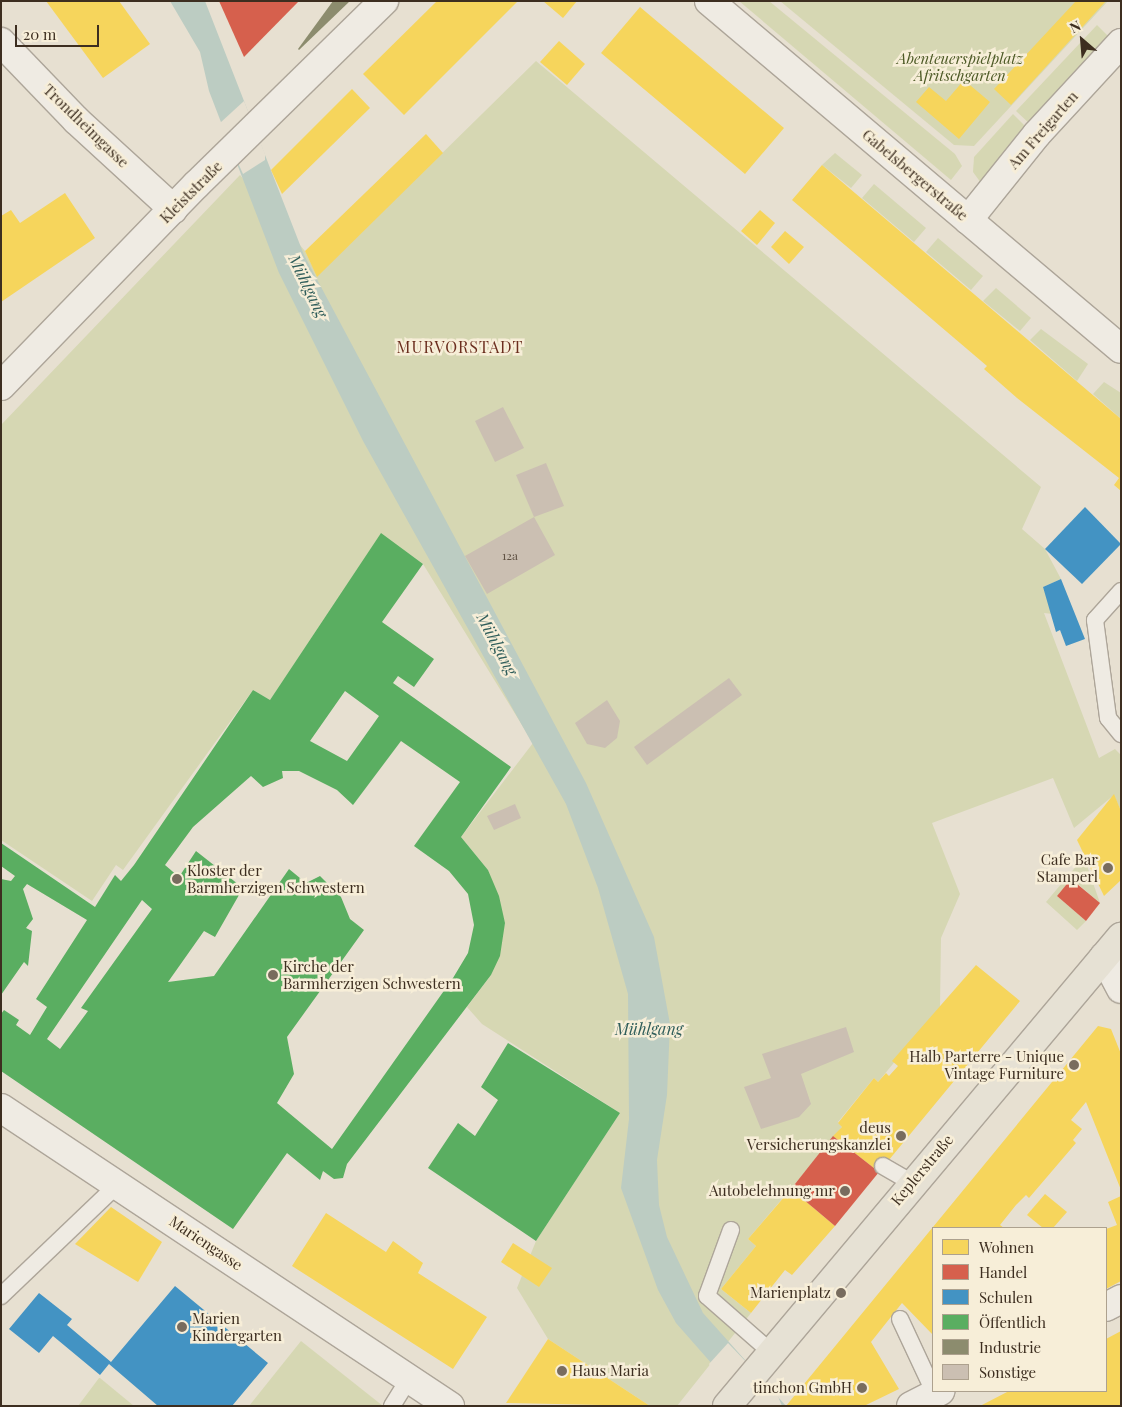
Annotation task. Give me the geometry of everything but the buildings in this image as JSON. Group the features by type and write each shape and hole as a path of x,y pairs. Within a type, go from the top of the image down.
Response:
{"main road":[{"name":"Keplerstraße","path":"727,1406 911,1182 1112,947"}],"street":[{"name":"Kleiststraße","path":"1,386 173,208 384,1"},
{"name":"Gabelsbergerstraße","path":"709,1 1121,349"},
{"name":"Trondheimgasse","path":"1,42 76,120 173,208"},
{"name":"Am Freigarten","path":"968,220 1037,134 1121,43"},
{"path":"1112,947 1121,989"},
{"name":"Mariengasse","path":"1,1108 450,1406"},
{"path":"1107,1306 1121,1299"}],"lane":[{"path":"1121,591 1095,620 1108,718 1121,734"},
{"path":"883,1166 911,1182"},
{"path":"1,1296 118,1184"},
{"path":"731,1230 707,1296 764,1362"},
{"path":"900,1318 929,1397"},
{"path":"392,1406 409,1379"}],"green space":[{"path":"739,1 769,1 955,154 962,166 951,180"},
{"name":"Abenteuerspielplatz Afritschgarten","path":"780,1 1108,1 974,146 954,145"},
{"path":"1097,25 1111,39 1031,125 1016,111"},
{"path":"536,61 1041,487 1022,529 1045,549 1061,579 1043,587 1053,614 1044,613 1099,758 1115,749 1121,755 1121,811 1114,795 1074,828 1053,778 932,823 960,894 941,938 940,1007 878,1082 874,1078 838,1122 842,1127 748,1239 756,1246 721,1289 751,1313 677,1406 650,1406 548,1339 517,1288 536,1241 620,1113 482,1024 467,1007 491,975 505,923 488,870 461,837 533,743 423,564 381,534 270,700 253,690 123,870 116,865 92,901 1,840 1,425 240,175 305,251 317,276"},
{"path":"1013,114 1028,129 981,183 973,172 974,157"},
{"path":"835,153 862,175 851,188 822,165"},
{"path":"874,184 926,228 914,242 862,198"},
{"path":"938,238 983,276 971,290 926,252"},
{"path":"996,288 1031,318 1020,331 983,301"},
{"path":"1041,329 1088,364 1077,381 1030,340"},
{"path":"1104,382 1121,393 1121,419 1093,394"},
{"path":"1084,857 1100,903 1072,879 1057,896 1086,921 1077,930 1046,902"},
{"path":"301,1341 383,1406 249,1406"},
{"path":"100,1378 134,1406 78,1406"}],"water":[{"name":"Mühlgang","path":"170,1 205,1 304,255 586,783 654,937 670,1024 667,1095 657,1160 659,1205 667,1237 703,1313 786,1406 749,1406 676,1323 658,1290 621,1188 629,1119 628,994 598,888 566,804 363,441 279,273 209,91 200,52"}],"pier":[{"path":"244,101 265,154 265,160 243,174 220,123"},
{"path":"728,1343 777,1394 782,1406 747,1406 713,1372 709,1364"}],"place":[{"name":"Cafe Bar Stamperl","path":"1108,868"},
{"name":"Kloster der Barmherzigen Schwestern","path":"177,879"},
{"name":"Kirche der Barmherzigen Schwestern","path":"273,975"},
{"name":"Halb Parterre - Unique Vintage Furniture","path":"1074,1065"},
{"name":"deus Versicherungskanzlei","path":"901,1136"},
{"name":"Autobelehnung mr","path":"845,1191"},
{"name":"Marienplatz","path":"841,1293"},
{"name":"Marien Kindergarten","path":"182,1327"},
{"name":"Haus Maria","path":"562,1371"},
{"name":"tinchon GmbH","path":"862,1388"}],"district":[{"name":"MURVORSTADT","path":"460,347"}]}
